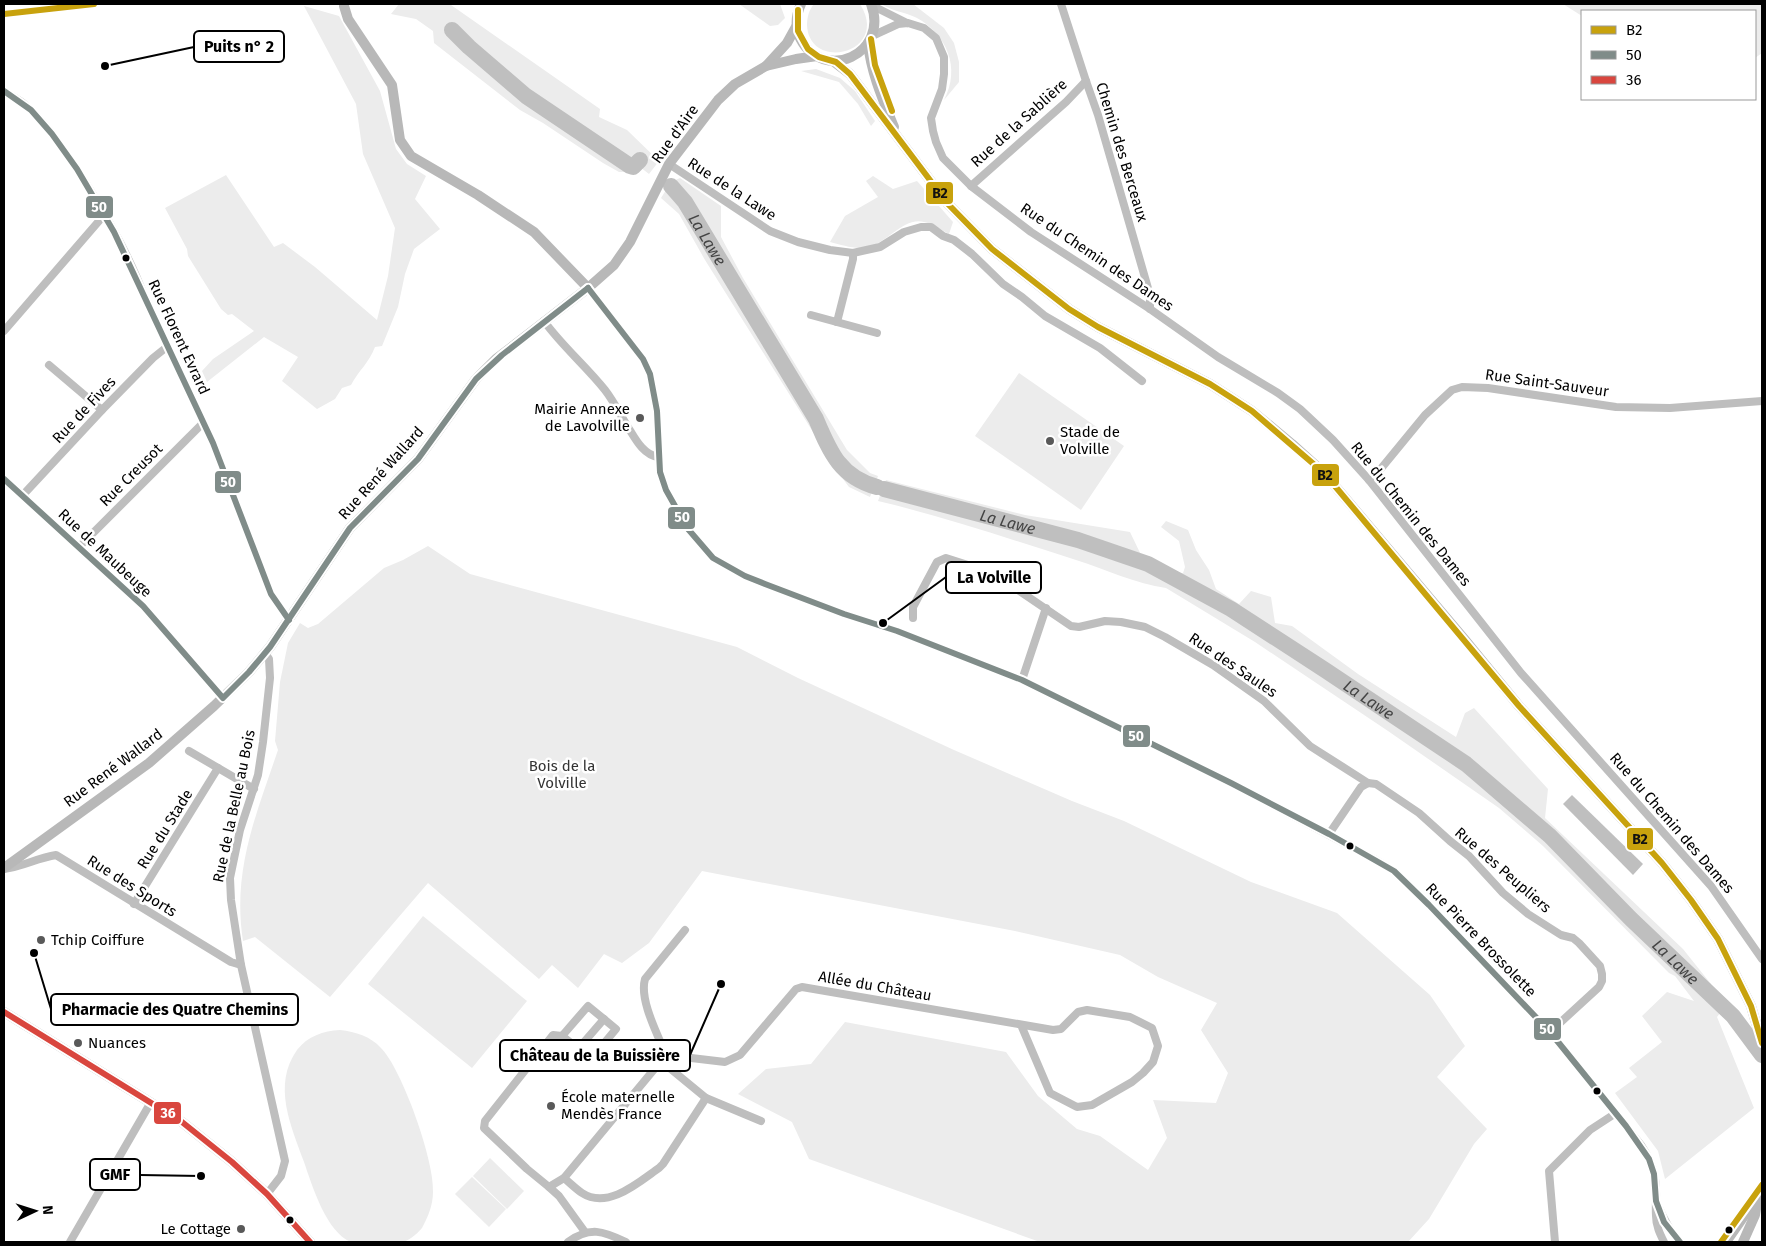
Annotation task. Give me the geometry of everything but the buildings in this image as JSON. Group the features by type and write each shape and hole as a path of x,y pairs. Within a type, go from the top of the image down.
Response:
{"main road":[{"path":"833,61 849,58 863,50 870,40 875,26 871,4"},
{"path":"344,6 348,19 392,85 400,140 412,156 478,195 534,232 588,288"},
{"path":"797,6 798,34 803,43 817,56 833,61 850,74 948,204 992,249 1069,309 1098,327 1210,384 1252,411 1324,473 1519,706 1662,863 1691,900 1718,939 1750,1006 1762,1043"},
{"name":"Rue d'Aire","path":"766,66 787,43 797,25"},
{"path":"870,40 872,66 898,138"},
{"name":"Rue d'Aire","path":"614,265 630,242 669,164 718,100 735,84 766,66 817,56"},
{"name":"Rue René Wallard","path":"4,869 84,809 142,770 223,698 265,654 350,528 418,459 476,379 496,359 588,288 614,265"},
{"path":"4,1012 182,1122 208,1142 267,1194 310,1242"},
{"path":"1744,1242 1755,1215 1762,1187"},
{"path":"1726,1242 1749,1209 1757,1203"}],"street":[{"name":"Rue du Chemin des Dames","path":"871,4 908,24 924,28 936,38 944,57 942,89 931,118 936,142 943,158 971,186 1031,232 1150,308 1218,357 1239,368 1300,409 1333,440 1369,480 1521,673 1711,886 1762,958"},
{"name":"Chemin des Berceaux","path":"1061,4 1098,115 1150,295 1150,308"},
{"path":"870,40 898,24 908,24"},
{"name":"Rue de la Sablière","path":"971,186 1086,81"},
{"name":"Rue Florent Evrard","path":"4,91 31,111 60,143 105,214 138,280 213,443 271,594 289,620"},
{"name":"Rue de la Lawe","path":"669,164 770,231 830,250 853,253 880,247 904,232 921,227 931,227 943,236 954,240 972,254 1003,284 1046,316 1100,348 1142,381"},
{"path":"4,332 105,214"},
{"path":"838,322 854,259 853,253"},
{"name":"Rue Pierre Brossolette","path":"588,288 644,359 650,374 658,417 660,472 671,498 688,529 713,558 745,576 765,584 1022,680 1223,779 1329,834 1394,871 1550,1032 1641,1145 1649,1158 1654,1174 1657,1226 1664,1242"},
{"path":"811,315 877,333"},
{"path":"544,321 604,390 637,442 643,449 658,457"},
{"name":"Rue de Fives","path":"22,496 102,410 153,358 168,346"},
{"path":"49,365 102,410"},
{"name":"Rue Saint-Sauveur","path":"1369,480 1379,471 1424,415 1452,390 1462,386 1488,388 1616,407 1670,408 1762,401"},
{"name":"Rue Creusot","path":"79,547 203,423"},
{"name":"Rue de Maubeuge","path":"4,479 143,606 223,698"},
{"path":"913,618 913,607 937,562 946,558 993,573 1046,608 1022,680"},
{"name":"Rue des Saules","path":"1046,608 1071,626 1079,627 1105,621 1121,622 1145,628 1165,637 1213,665 1264,701 1310,746 1368,783"},
{"name":"Rue de la Belle au Bois","path":"265,654 269,659 270,678 263,742 254,789 240,830 230,878 232,918 241,965 285,1161 281,1176 267,1194"},
{"path":"190,751 254,789"},
{"name":"Rue du Stade","path":"134,904 218,768"},
{"path":"1329,834 1361,787 1368,783"},
{"name":"Rue des Peupliers","path":"1368,783 1376,784 1419,813 1450,842 1469,856 1503,892 1528,914 1560,935 1573,938 1600,966 1602,981 1599,987 1550,1032"},
{"name":"Rue des Sports","path":"4,869 18,868 44,857 56,855 231,962 241,965"},
{"path":"684,930 645,979 643,986 664,1058 706,1098 761,1121"},
{"name":"Allée du Château","path":"664,1058 725,1062 740,1055 796,989 802,987 1053,1030 1061,1029 1078,1012 1087,1010 1130,1017 1152,1028 1158,1046 1152,1062 1132,1082 1092,1105 1077,1107 1050,1093 1021,1025"},
{"path":"562,1036 588,1006 616,1029 591,1059 562,1036 553,1035 485,1121 484,1128 559,1196 585,1232"},
{"path":"578,1050 604,1019"},
{"path":"549,1187 564,1178 664,1058"},
{"path":"564,1178 583,1194 598,1198 618,1195 663,1164 706,1098"},
{"path":"70,1242 152,1102"},
{"path":"1555,1242 1550,1171 1590,1130 1616,1113"},
{"name":"Rue Pierre Brossolette","path":"1656,1201 1664,1222 1680,1242"},
{"path":"568,1242 585,1232 604,1232 626,1242"}],"green space":[{"path":"399,4 451,5 600,109 599,117 627,130 659,161 649,174 636,164 629,172 619,172 603,163 520,110 434,43 433,31 416,19 391,14"},
{"path":"739,4 780,4 785,18 778,25 770,26"},
{"path":"814,4 860,4 867,21 865,35 857,45 846,51 833,52 820,49 811,40 807,25 807,19"},
{"path":"881,4 913,4 944,28 954,43 959,62 959,82 944,100 949,88 951,64 943,43 936,33 917,18"},
{"path":"1563,4 1762,4 1762,53 1756,57 1756,10 1581,10 1581,15"},
{"path":"304,6 339,16 380,91 396,149 407,164 426,176 415,199 440,229 414,249 405,274 398,307 382,346 375,347 370,358 351,385 342,388 335,399 317,409 282,381 298,357 264,337 207,382 202,371 213,359 254,331 232,314 228,315 221,309 188,256 187,249 165,208 226,175 274,247 283,243 315,267 377,320 388,276 395,228 363,154 356,104"},
{"path":"816,69 840,78 855,91 875,121 871,126 858,104 839,82 801,71"},
{"path":"873,176 893,189 917,181 953,222 949,234 930,224 916,221 902,227 875,245 868,247 854,248 830,242 845,216 878,197 866,181"},
{"path":"680,178 721,206 721,237 743,278 847,450 870,473 878,476 870,497 849,487 840,475 705,260 679,214 661,198 671,182"},
{"name":"Stade de Volville","path":"1019,373 1124,446 1081,510 975,436"},
{"path":"886,480 1025,515 1130,532 1142,557 1170,572 1183,573 1185,567 1179,541 1161,527 1166,521 1188,530 1196,550 1209,570 1216,589 1239,604 1251,591 1271,597 1275,623 1292,626 1358,674 1456,737 1465,713 1474,708 1548,789 1545,818 1683,949 1727,1004 1717,1017 1754,1108 1665,1179 1658,1151 1615,1093 1637,1077 1629,1068 1662,1042 1642,1016 1667,992 1694,1001 1675,976 1669,973 1543,846 1499,808 1388,731 1255,642 1166,588 1132,580 953,521 878,501"},
{"name":"Bois de la Volville","path":"428,546 470,574 737,647 798,678 954,750 1072,801 1124,821 1251,882 1337,913 1430,995 1465,1046 1437,1077 1487,1129 1474,1144 1429,1219 1408,1242 1040,1242 809,1159 792,1122 738,1094 766,1069 811,1064 845,1022 1006,1052 1038,1096 1077,1129 1100,1136 1148,1170 1167,1138 1153,1100 1216,1103 1228,1073 1201,1030 1217,1003 1158,977 1120,955 1015,931 702,871 649,943 622,963 604,954 578,988 552,965 539,979 428,883 330,997 255,937 243,941 240,915 243,867 254,821 278,750 275,741 280,682 288,643 300,623 308,628 318,624 384,568"},
{"path":"423,916 527,1001 472,1068 368,984"},
{"path":"340,1030 362,1035 372,1040 381,1048 398,1075 423,1139 432,1178 432,1202 422,1228 418,1233 403,1242 355,1243 342,1237 334,1229 316,1195 289,1120 286,1106 286,1077 290,1063 297,1050 316,1035"},
{"path":"490,1158 524,1191 507,1209 473,1176"},
{"path":"472,1177 506,1209 489,1227 455,1194"}],"shaded area":[{"path":"1572,795 1643,864 1633,875 1563,804"}],"waterway":[{"name":"La Lawe","path":"452,30 526,96 630,166 633,167 640,160"},
{"name":"La Lawe","path":"671,186 685,202 816,419 826,442 838,462 854,477 864,483 877,487"},
{"name":"La Lawe","path":"884,489 1078,540 1148,564 1231,609 1466,764 1550,836 1631,919 1733,1016 1762,1055"}],"transit line":[{"name":"B2","path":"4,14 94,4"},
{"name":"B2","path":"798,10 798,31 808,49 819,57 836,62 850,74 948,204 992,249 1069,309 1098,327 1210,384 1252,411 1324,473 1519,706 1662,863 1691,900 1718,939 1751,1006 1762,1043"},
{"name":"B2","path":"871,39 875,65 892,111"},
{"name":"50","path":"4,91 31,110 52,134 77,169 114,232 213,443 271,594 289,620"},
{"name":"50","path":"588,288 643,359 650,374 657,411 660,472 666,490 688,529 713,558 745,576 765,584 844,614 897,631 1022,680 1231,783 1329,834 1394,871 1550,1032 1626,1126 1649,1159 1654,1174 1656,1201 1664,1222 1680,1242"},
{"name":"50","path":"4,479 143,606 223,698 270,647 350,528 418,459 476,379 502,355 588,288"},
{"name":"36","path":"4,1012 182,1122 232,1162 267,1194 310,1242"},
{"name":"B2","path":"1721,1242 1762,1185"}],"place":[{"name":"Puits n° 2","path":"105,66"},
{"name":"Mairie Annexe de Lavolville","path":"640,418"},
{"name":"Stade de Volville","path":"1050,441"},
{"name":"La Volville","path":"883,623"},
{"name":"Tchip Coiffure","path":"41,940"},
{"name":"Pharmacie des Quatre Chemins","path":"34,953"},
{"name":"Château de la Buissière","path":"721,984"},
{"name":"Nuances","path":"78,1043"},
{"name":"École maternelle Mendès France","path":"551,1106"},
{"name":"GMF","path":"201,1176"},
{"name":"Le Cottage","path":"241,1229"}]}
